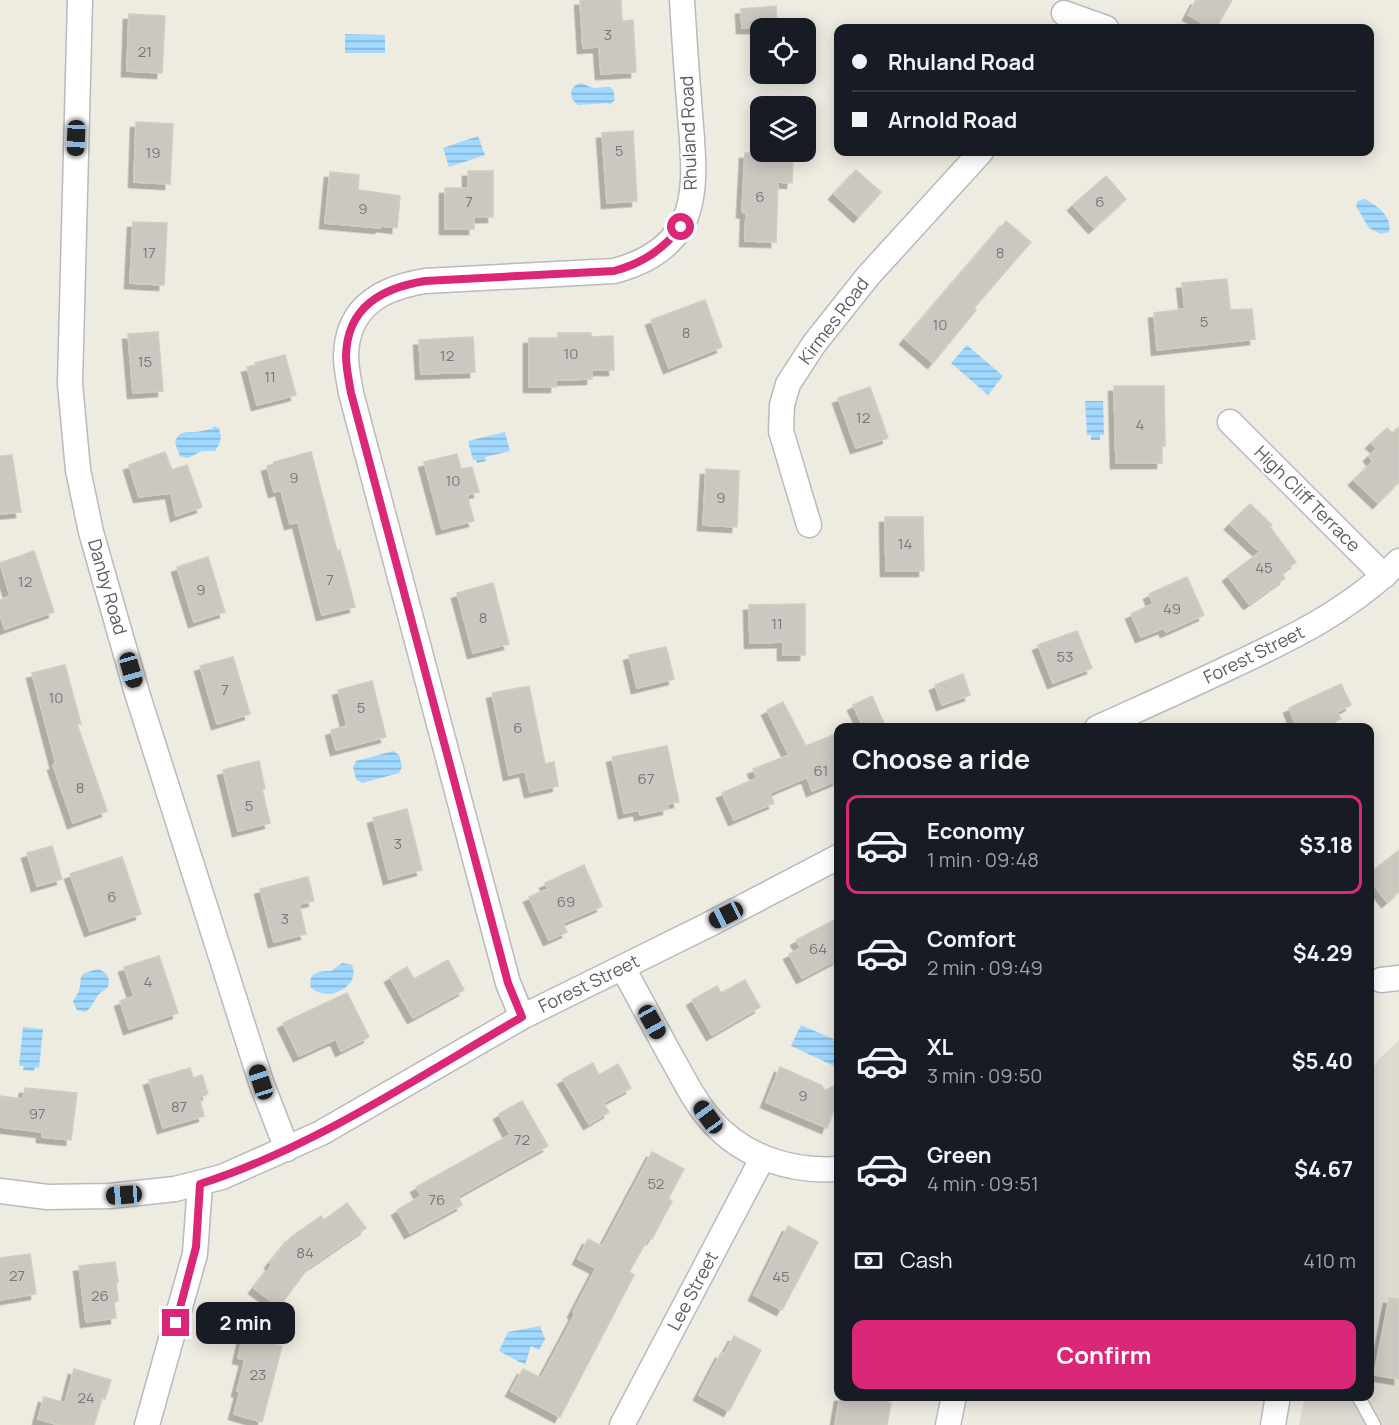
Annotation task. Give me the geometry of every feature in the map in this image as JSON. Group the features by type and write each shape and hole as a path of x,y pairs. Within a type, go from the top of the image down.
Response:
{"street":[{"name":"Danby Road","path":"80,0 70,374 78,470 92,532 137,693 261,1082 287,1149"},
{"name":"Rhuland Road","path":"522,1017 508,983 351,393 346,353 353,326 365,307 382,293 400,285 425,281 614,271 648,259 666,244 681,227 686,216 692,185 682,0"},
{"path":"1063,14 1094,24"},
{"name":"Kirmes Road","path":"809,525 782,432 782,405 788,384 814,344 868,276 977,156"},
{"name":"High Cliff Terrace","path":"1230,422 1392,569"},
{"name":"Forest Street","path":"1108,723 1294,637 1344,606 1392,569"},
{"name":"Forest Street","path":"0,1191 47,1197 79,1198 156,1192 200,1184 233,1172 321,1133 522,1017 834,859"},
{"path":"622,968 702,1109 723,1132 763,1157 795,1168 834,1169"},
{"name":"Lee Street","path":"622,1425 763,1157"},
{"path":"147,1425 195,1254 200,1184"},
{"path":"948,1425 953,1401"},
{"path":"1273,1425 1277,1401"}],"lane":[{"path":"1361,1401 1374,1425"}],"shaded area":[{"path":"1399,1040 1399,1425 1299,1425 1304,1401 1374,1401 1374,1067 1377,1061"}],"water":[{"path":"345,34 385,35 385,53 345,53"},
{"path":"581,83 593,88 612,88 615,100 609,105 608,103 578,105 572,99 572,91 576,85"},
{"path":"478,136 485,155 449,167 443,148"},
{"path":"1364,199 1379,208 1386,217 1389,221 1389,232 1381,234 1369,228 1356,206 1358,201"},
{"path":"967,345 1003,376 988,395 951,363"},
{"path":"1085,401 1103,401 1104,435 1100,435 1100,440 1091,440 1091,435 1087,435"},
{"path":"214,426 220,429 221,434 220,443 215,451 202,451 188,458 180,456 175,443 180,434 212,429"},
{"path":"505,432 510,451 485,457 486,461 477,463 473,460 468,441"},
{"path":"393,751 399,755 402,767 399,773 362,783 356,779 353,767 356,761"},
{"path":"342,963 352,965 352,980 347,986 325,994 311,988 311,979 315,973 331,971"},
{"path":"99,969 107,974 108,987 98,995 85,1012 77,1010 73,1002 80,987 81,976"},
{"path":"801,1025 834,1039 834,1066 791,1046"},
{"path":"23,1027 43,1029 39,1068 35,1067 34,1071 23,1070 24,1066 19,1066"},
{"path":"540,1326 545,1339 539,1350 531,1346 525,1365 499,1351 508,1332"}],"building":[{"path":"580,0 621,0 622,21 633,20 636,72 601,74 599,47 583,48"},
{"path":"1196,0 1232,0 1218,24 1205,24 1188,15"},
{"path":"776,6 777,18 750,18 750,28 742,28 741,9"},
{"path":"129,14 165,16 162,73 127,71"},
{"path":"136,122 173,124 170,184 134,182"},
{"path":"633,131 637,201 607,203 602,133"},
{"path":"745,153 750,153 750,162 793,162 792,183 778,182 776,242 745,241 746,213 742,212"},
{"path":"856,170 881,192 859,217 834,194"},
{"path":"468,171 493,171 493,217 474,217 474,229 445,229 445,188 468,188"},
{"path":"330,172 359,175 358,190 400,196 397,228 325,223"},
{"path":"1106,176 1126,199 1094,228 1073,205"},
{"path":"1006,221 1031,242 974,308 976,310 933,363 905,339"},
{"path":"133,222 167,223 164,285 130,283"},
{"path":"1227,279 1230,310 1252,309 1255,339 1157,350 1154,313 1185,309 1182,283"},
{"path":"705,300 722,347 669,368 651,320"},
{"path":"158,332 163,391 133,393 128,334"},
{"path":"558,333 591,333 591,337 613,336 614,370 592,370 592,379 556,380 556,387 529,387 529,338 558,338"},
{"path":"473,337 475,372 421,374 419,340"},
{"path":"285,355 296,395 257,405 247,367"},
{"path":"1114,386 1164,386 1165,446 1162,446 1162,463 1116,463"},
{"path":"870,387 888,438 856,448 838,398"},
{"path":"1399,427 1399,482 1378,503 1354,480 1373,461 1369,456 1377,448 1371,443 1387,428 1392,433"},
{"path":"165,452 172,470 187,465 202,507 176,516 171,493 139,497 129,465"},
{"path":"311,452 337,551 340,550 355,607 322,615 298,522 290,524 281,490 274,492 267,466"},
{"path":"457,454 461,469 472,467 479,492 467,495 474,521 442,529 424,462"},
{"path":"12,455 21,512 0,514 0,456"},
{"path":"706,469 739,471 737,527 703,525"},
{"path":"1250,504 1272,525 1270,527 1296,562 1281,573 1285,578 1249,604 1228,576 1260,552 1230,524"},
{"path":"885,517 923,517 924,571 886,571"},
{"path":"34,551 54,612 5,629 0,615 0,600 10,596 0,563"},
{"path":"208,557 225,612 194,622 177,567"},
{"path":"1187,577 1204,615 1166,632 1164,628 1141,637 1131,614 1153,604 1149,594"},
{"path":"493,583 509,644 473,653 457,593"},
{"path":"805,604 805,655 783,655 783,642 750,643 749,605"},
{"path":"1077,631 1092,668 1053,683 1038,645"},
{"path":"666,647 674,679 637,688 629,655"},
{"path":"233,657 250,714 217,724 200,666"},
{"path":"65,665 81,724 77,724 107,811 73,823 53,765 56,764 32,673"},
{"path":"963,674 970,695 942,705 935,685"},
{"path":"372,681 386,737 336,750 331,730 347,726 338,690"},
{"path":"1341,684 1351,705 1337,712 1341,719 1332,723 1295,723 1289,708"},
{"path":"529,686 545,764 554,762 558,786 530,792 525,771 509,775 492,693"},
{"path":"872,696 884,723 862,723 853,705"},
{"path":"783,702 806,746 834,735 834,782 812,791 807,777 770,793 774,803 734,820 722,793 757,778 753,769 789,755 767,710"},
{"path":"667,746 679,802 667,804 668,809 640,815 639,810 624,813 612,757"},
{"path":"259,761 265,789 262,789 270,823 238,831 223,770"},
{"path":"407,809 422,870 389,879 373,818"},
{"path":"52,846 62,879 37,886 27,853"},
{"path":"1399,850 1399,892 1387,902 1374,885 1374,870"},
{"path":"122,857 141,914 90,931 70,874"},
{"path":"584,865 602,906 563,923 567,932 549,940 529,897 548,889 545,883"},
{"path":"308,877 314,901 299,904 306,934 274,942 260,889"},
{"path":"834,920 834,961 802,978 789,954 801,948 796,940"},
{"path":"159,956 178,1013 129,1029 120,1001 134,996 124,967"},
{"path":"448,960 464,990 413,1018 390,977 407,967 414,979"},
{"path":"745,980 760,1007 712,1035 692,1000 717,986 721,993"},
{"path":"347,993 369,1037 341,1051 336,1039 299,1056 283,1023"},
{"path":"593,1063 599,1075 618,1064 631,1088 603,1103 609,1112 589,1124 563,1079"},
{"path":"780,1067 821,1085 825,1091 834,1085 834,1110 827,1128 766,1102"},
{"path":"190,1068 193,1078 202,1075 208,1094 199,1097 204,1116 163,1128 149,1080"},
{"path":"25,1088 77,1093 71,1140 42,1137 42,1132 0,1127 0,1096 23,1099"},
{"path":"522,1101 548,1146 458,1196 462,1205 410,1233 397,1210 421,1196 416,1187 510,1135 499,1114"},
{"path":"652,1152 684,1169 668,1199 672,1201 652,1239 649,1237 629,1272 634,1275 560,1417 511,1391 523,1369 541,1378 596,1268 578,1259 588,1239 602,1246"},
{"path":"347,1203 366,1228 308,1268 279,1307 254,1288 291,1237 321,1216 324,1220"},
{"path":"788,1226 818,1242 782,1310 754,1295"},
{"path":"30,1254 36,1294 0,1300 0,1258"},
{"path":"115,1262 118,1282 116,1283 118,1301 114,1302 116,1318 86,1322 79,1266"},
{"path":"1389,1298 1399,1299 1399,1379 1374,1375"},
{"path":"243,1336 282,1346 262,1422 234,1414 245,1360 238,1358"},
{"path":"734,1336 761,1350 729,1411 699,1395 721,1353 724,1354"},
{"path":"74,1369 111,1380 105,1399 102,1398 94,1425 59,1425 38,1419 44,1397 65,1403"},
{"path":"839,1401 888,1401 891,1403 887,1425 835,1425"}],"route":[{"path":"176,1323 196,1247 200,1184 244,1168 321,1133 522,1017 508,983 351,393 346,353 353,326 365,307 373,300 400,285 425,281 614,271 648,259 661,249 681,227"}]}
